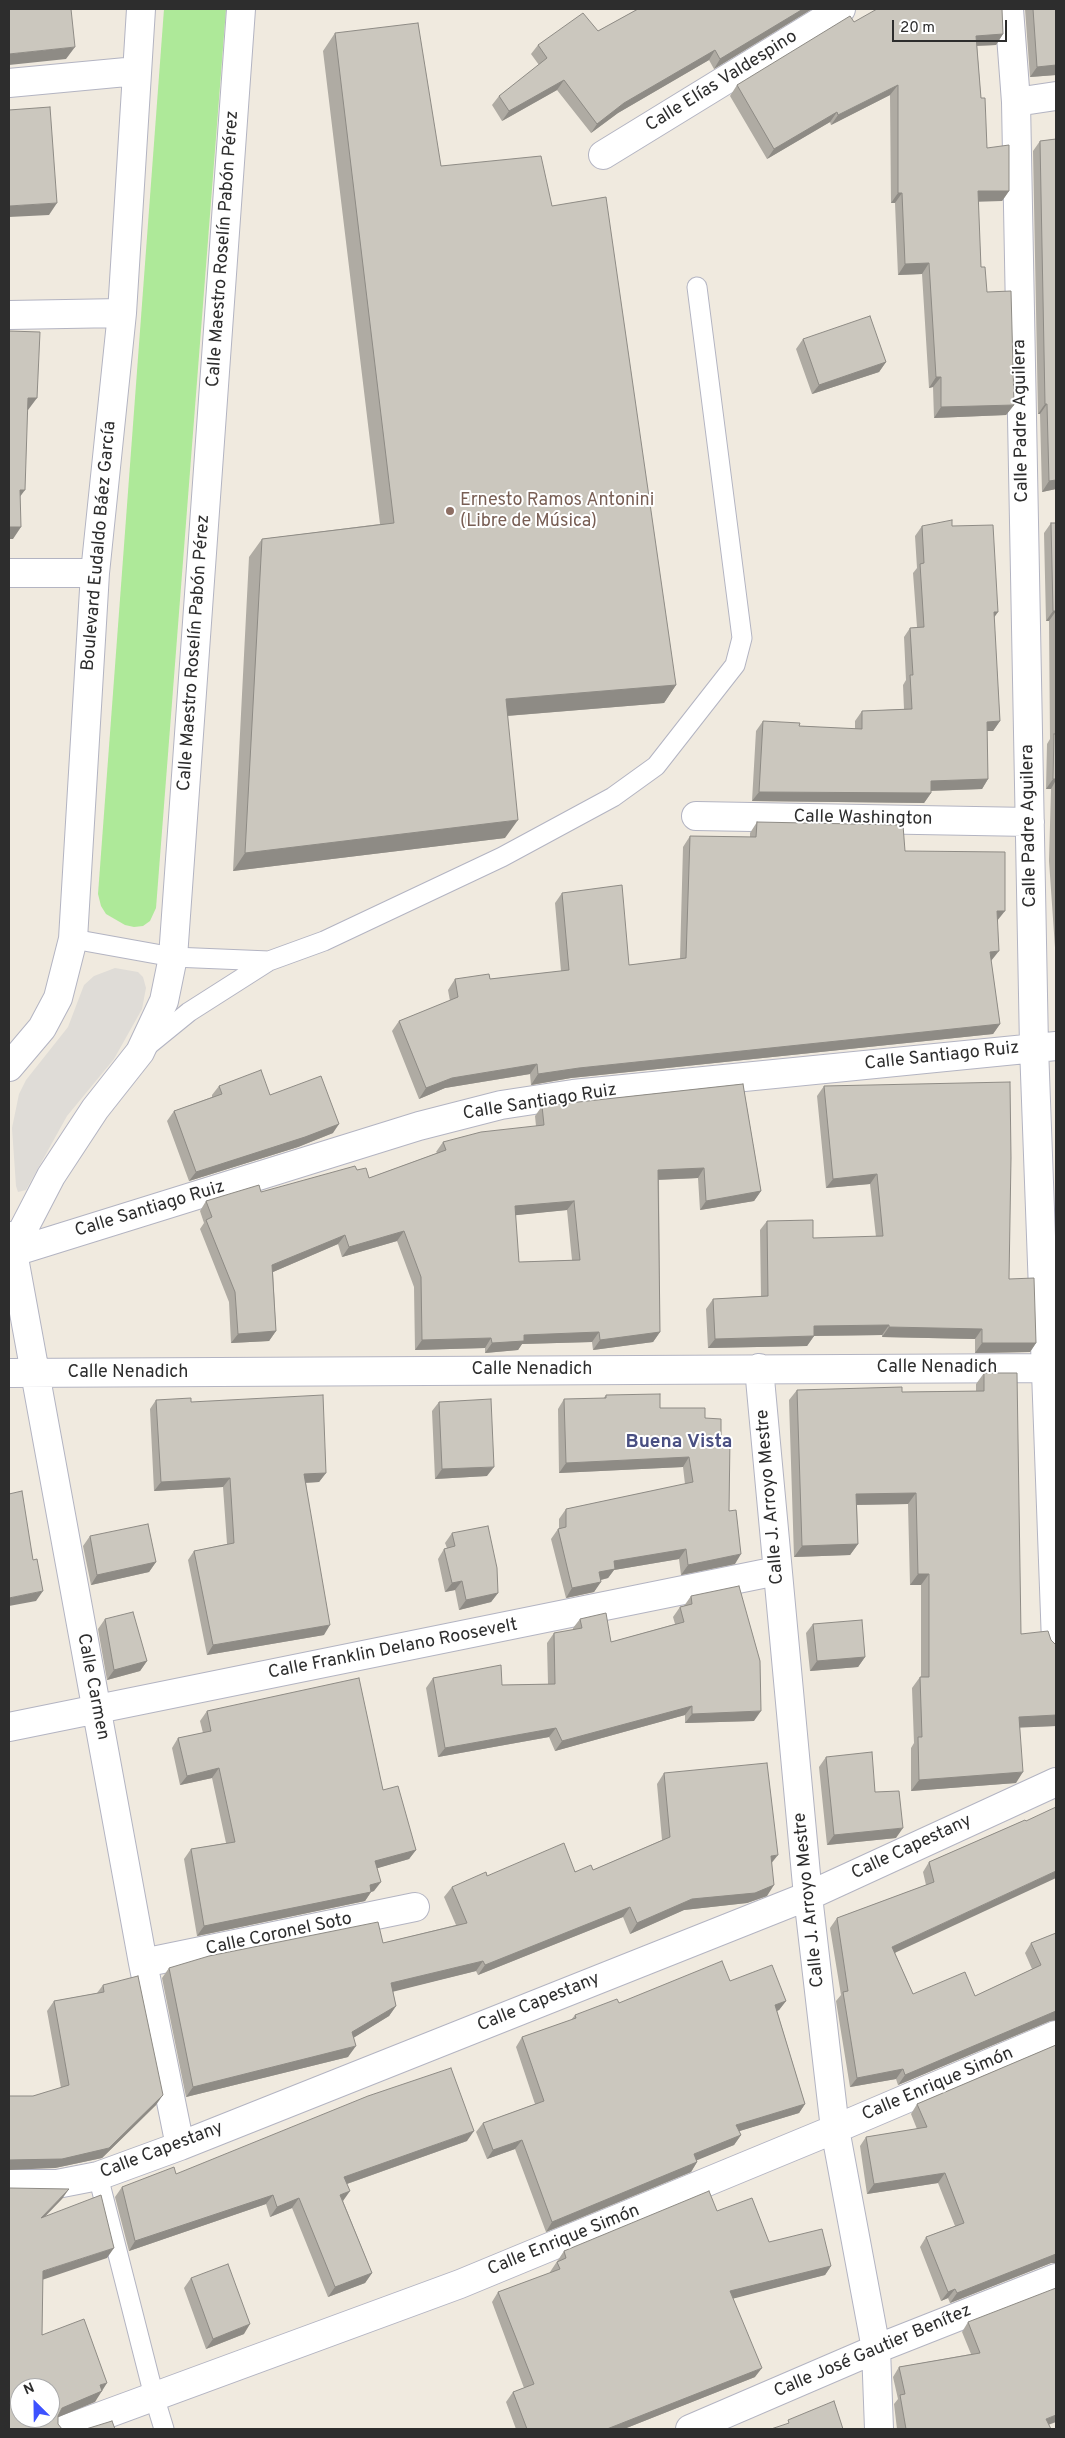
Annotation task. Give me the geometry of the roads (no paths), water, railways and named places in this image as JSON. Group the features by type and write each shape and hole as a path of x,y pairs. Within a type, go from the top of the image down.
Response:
{"street":[{"name":"Boulevard Eudaldo Báez García","path":"9,1066 42,1028 58,998 73,939 95,573 122,313 141,9"},
{"name":"Calle Maestro Roselín Pabón Pérez","path":"10,1240 95,1109 140,1052 164,1001 174,957 241,9"},
{"name":"Calle Elías Valdespino","path":"603,155 841,9"},
{"name":"Calle Padre Aguilera","path":"1009,9 1016,102 1030,822 1045,1047 1056,1642"},
{"path":"9,82 137,70"},
{"path":"1016,102 1056,96"},
{"path":"9,315 122,313"},
{"path":"9,573 95,573"},
{"name":"Calle Washington","path":"696,816 1030,822"},
{"name":"Calle Santiago Ruiz","path":"10,1240 419,1126 501,1106 573,1094 1045,1047"},
{"name":"Calle Carmen","path":"10,1240 30,1335 21,1373 96,1710 143,1963 180,2146"},
{"name":"Calle J. Arroyo Mestre","path":"759,1368 808,1896 835,2129 876,2349 879,2429"},
{"name":"Calle Nenadich","path":"21,1373 1050,1368"},
{"name":"Calle Franklin Delano Roosevelt","path":"9,1727 778,1571"},
{"name":"Calle Capestany","path":"9,2184 57,2184 98,2176 180,2146 808,1896 1056,1782"},
{"name":"Calle Coronel Soto","path":"143,1963 415,1907"},
{"name":"Calle Enrique Simón","path":"66,2429 460,2284 835,2129 1056,2035"},
{"name":"Calle José Gautier Benítez","path":"690,2429 876,2349 1056,2278"}],"lane":[{"path":"140,1052 189,1012 269,961 324,941 493,861 613,797 656,766 735,665 742,638 739,602 697,287"},
{"path":"73,939 174,957 269,961"},
{"path":"98,2176 164,2429"}],"place":[{"name":"Ernesto Ramos Antonini (Libre de Música)","path":"450,511"}],"district":[{"name":"Buena Vista","path":"679,1443"}]}
